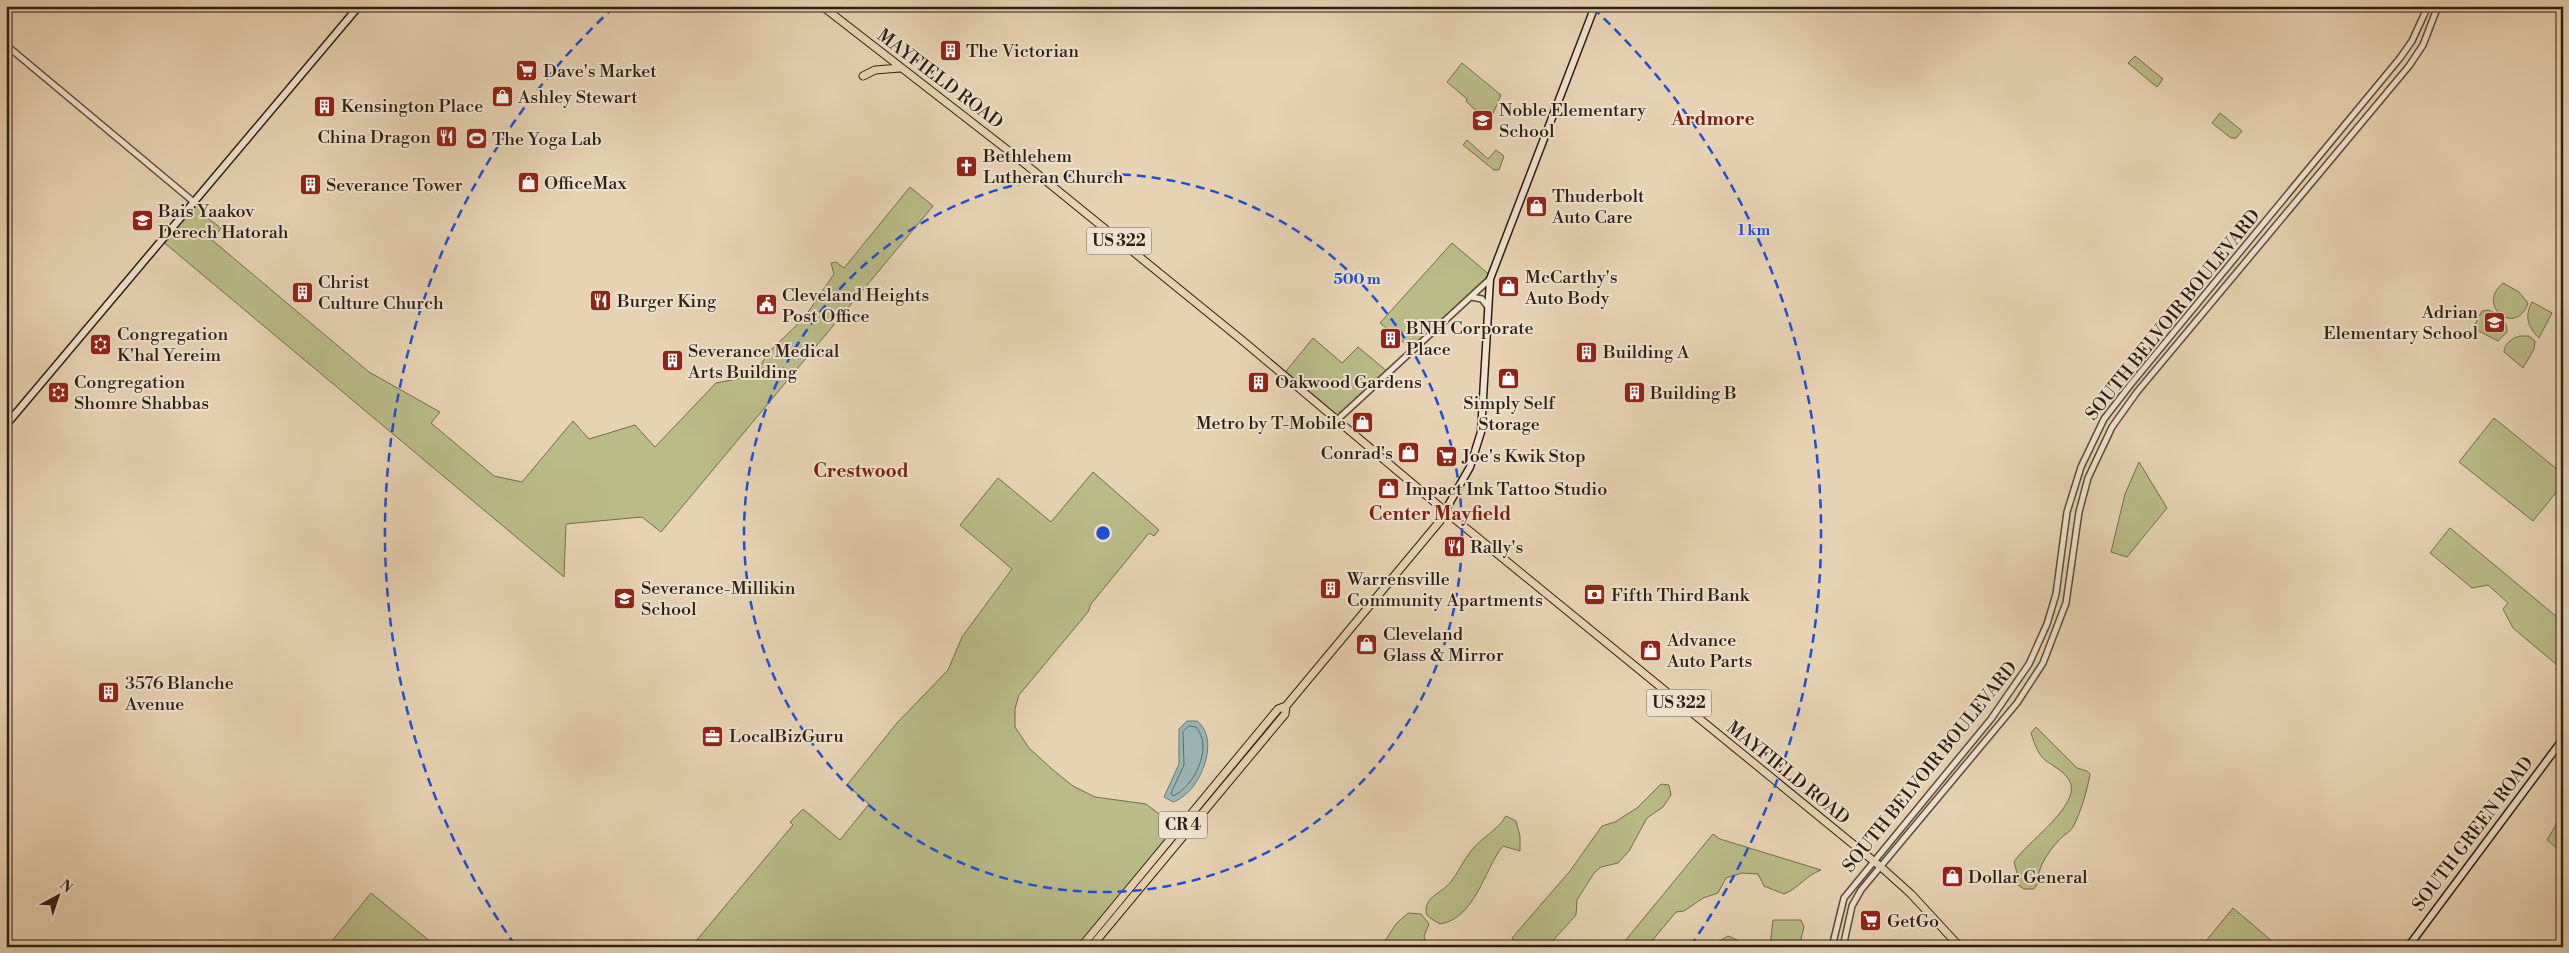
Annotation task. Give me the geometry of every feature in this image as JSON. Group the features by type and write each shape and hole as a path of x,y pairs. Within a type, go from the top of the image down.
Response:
{"main road":[{"path":"6,425 161,240 195,203 359,6"},
{"name":"MAYFIELD ROAD","path":"822,6 1020,159 1337,420 1445,512 1874,861 1911,894 1960,947"},
{"path":"1445,512 1470,467 1480,438 1484,410 1490,279 1595,6"},
{"path":"863,76 875,70 900,68"},
{"name":"CR 4","path":"1081,947 1278,709 1286,706 1445,512"},
{"name":"CR 4","path":"1091,947 1285,714 1286,706"},
{"name":"SOUTH GREEN ROAD","path":"2408,947 2563,739"}],"street":[{"name":"SOUTH BELVOIR BOULEVARD","path":"1832,947 1841,903 2007,698 2030,664 2047,624 2056,594 2072,493 2087,452 2104,419 2130,384 2400,58 2412,41 2428,6"},
{"name":"SOUTH BELVOIR BOULEVARD","path":"1844,947 1857,896 2017,703 2043,662 2066,603 2083,494 2112,427 2137,392 2409,66 2423,45 2438,6"},
{"path":"6,45 195,203"},
{"path":"1337,420 1490,279"},
{"path":"1471,297 1481,298 1488,307"}],"green space":[{"path":"2135,56 2163,79 2157,87 2128,63"},
{"path":"1462,63 1501,95 1489,123 1466,101 1467,99 1447,82"},
{"path":"2220,113 2242,131 2236,138 2231,138 2212,123"},
{"path":"1467,140 1488,159 1496,150 1504,156 1499,170 1494,170 1463,145"},
{"path":"910,187 933,206 661,532 642,517 566,524 564,577 161,240 195,203 202,214 221,228 212,240 369,372 440,412 431,423 494,476 522,482 573,421 589,439 635,425 655,447 716,383 752,376 772,349 804,318 834,274 831,263 836,262 844,268"},
{"path":"1452,243 1491,276 1413,350 1380,323"},
{"path":"2503,283 2519,292 2528,303 2524,312 2518,317 2506,318 2496,309 2494,296 2496,290"},
{"path":"2532,302 2552,313 2539,338 2528,322 2528,312"},
{"path":"2488,310 2496,313 2506,324 2507,332 2498,341 2473,328 2482,311"},
{"path":"2520,336 2529,336 2535,341 2534,349 2523,368 2504,352 2505,346 2509,342"},
{"path":"1313,338 1342,363 1358,347 1388,372 1337,420 1283,375"},
{"path":"2494,418 2563,474 2563,484 2533,521 2459,462"},
{"path":"2139,462 2167,508 2127,557 2111,552 2125,494"},
{"path":"1093,472 1159,530 1154,536 1149,533 1091,604 1088,612 1019,695 1015,709 1015,727 1029,748 1073,786 1095,797 1146,804 1179,829 1081,947 691,947 793,825 790,822 803,809 840,840 869,804 847,785 897,723 948,670 962,637 1012,569 960,525 998,478 1051,522"},
{"path":"2450,528 2563,622 2563,670 2513,628 2503,609 2508,603 2488,585 2472,588 2430,553"},
{"path":"2036,727 2077,768 2090,774 2079,815 2073,827 2049,852 2039,871 2039,882 2034,889 2024,889 2010,880 2009,876 2017,873 2014,862 2061,811 2068,800 2071,790 2067,777 2045,760 2038,751 2031,733"},
{"path":"1661,784 1669,785 1671,795 1663,807 1647,818 1629,851 1618,863 1601,867 1594,873 1577,900 1576,915 1547,947 1518,946 1512,938 1570,871 1602,826 1615,822 1637,808"},
{"path":"2563,813 2563,853 2547,840"},
{"path":"1506,816 1516,821 1520,836 1520,851 1503,846 1471,903 1462,913 1452,920 1440,924 1430,918 1426,912 1428,903 1450,883 1471,851"},
{"path":"1713,834 1720,839 1821,870 1784,894 1764,886 1758,874 1742,873 1726,878 1718,893 1703,898 1684,911 1676,912 1647,947 1620,947"},
{"path":"371,893 437,947 327,947"},
{"path":"2233,908 2279,947 2201,947"},
{"path":"1408,913 1421,914 1429,924 1424,936 1427,947 1386,947 1383,944 1396,924"},
{"path":"1773,920 1801,920 1804,927 1799,947 1770,946"},
{"path":"1728,936 1737,940 1740,947 1709,947"}],"water":[{"path":"1187,721 1197,721 1204,730 1207,741 1207,753 1199,778 1183,797 1173,802 1164,797 1179,764 1179,729"}],"place":[{"name":"The Victorian","path":"950,51"},
{"name":"Dave's Market","path":"527,71"},
{"name":"Ashley Stewart","path":"502,97"},
{"name":"Kensington Place","path":"325,106"},
{"name":"Noble Elementary School","path":"1483,120"},
{"name":"China Dragon","path":"447,137"},
{"name":"The Yoga Lab","path":"476,139"},
{"name":"Bethlehem Lutheran Church","path":"967,166"},
{"name":"OfficeMax","path":"528,183"},
{"name":"Severance Tower","path":"310,185"},
{"name":"Thuderbolt Auto Care","path":"1536,206"},
{"name":"Bais Yaakov Derech Hatorah","path":"142,221"},
{"name":"McCarthy's Auto Body","path":"1509,287"},
{"name":"Christ Culture Church","path":"302,292"},
{"name":"Burger King","path":"601,301"},
{"name":"Cleveland Heights Post Office","path":"766,305"},
{"name":"Adrian Elementary School","path":"2494,322"},
{"name":"BNH Corporate Place","path":"1390,338"},
{"name":"Congregation K'hal Yereim","path":"101,344"},
{"name":"Building A","path":"1587,352"},
{"name":"Severance Medical Arts Building","path":"672,361"},
{"name":"Simply Self Storage","path":"1509,378"},
{"name":"Oakwood Gardens","path":"1259,382"},
{"name":"Congregation Shomre Shabbas","path":"58,392"},
{"name":"Building B","path":"1634,393"},
{"name":"Metro by T-Mobile","path":"1362,423"},
{"name":"Conrad's","path":"1409,453"},
{"name":"Joe's Kwik Stop","path":"1446,456"},
{"name":"Impact Ink Tattoo Studio","path":"1389,489"},
{"name":"Rally's","path":"1454,547"},
{"name":"Warrensville Community Apartments","path":"1331,589"},
{"name":"Fifth Third Bank","path":"1595,595"},
{"name":"Severance-Millikin School","path":"625,598"},
{"name":"Cleveland Glass & Mirror","path":"1367,644"},
{"name":"Advance Auto Parts","path":"1651,650"},
{"name":"3576 Blanche Avenue","path":"109,693"},
{"name":"LocalBizGuru","path":"713,736"},
{"name":"Dollar General","path":"1952,877"},
{"name":"GetGo","path":"1871,921"}],"district":[{"name":"Ardmore","path":"1713,119"},
{"name":"Crestwood","path":"861,471"},
{"name":"Center Mayfield","path":"1440,514"}]}
